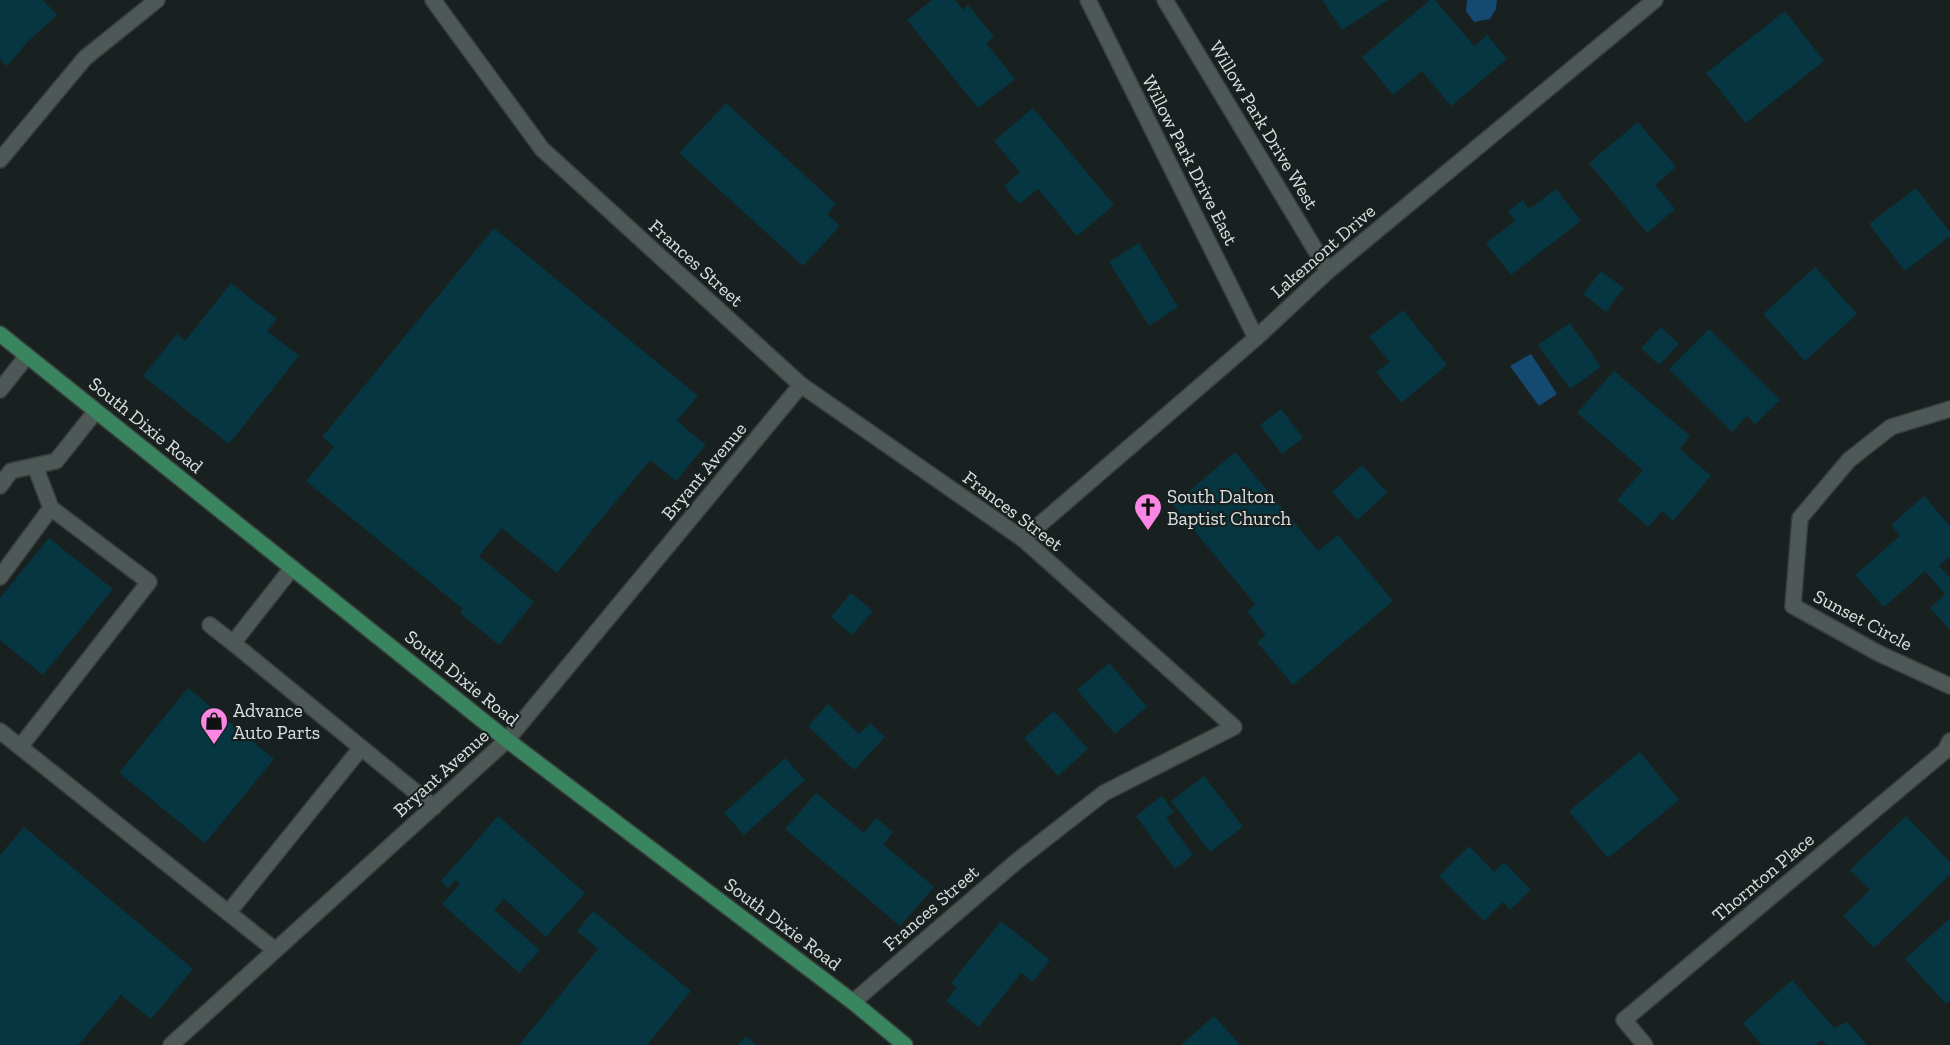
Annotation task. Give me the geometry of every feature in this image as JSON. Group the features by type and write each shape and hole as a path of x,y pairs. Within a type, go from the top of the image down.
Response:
{"main road":[{"name":"South Dixie Road","path":"0,334 507,740 853,1002 905,1045"}],"street":[{"path":"0,160 85,58 157,0"},
{"name":"Frances Street","path":"433,0 542,149 801,385 1023,539 1234,727 1104,793 1017,861 853,1002"},
{"name":"Willow Park Drive East","path":"1088,0 1256,338"},
{"name":"Willow Park Drive West","path":"1165,0 1328,271"},
{"name":"Lakemont Drive","path":"1023,539 1256,338 1328,271 1655,0"},
{"path":"0,390 27,356"},
{"name":"Bryant Avenue","path":"171,1045 507,740 801,385"},
{"name":"Sunset Circle","path":"1950,409 1891,427 1848,460 1800,518 1793,606 1880,654 1950,686"},
{"path":"0,486 6,466 35,466 56,461 96,411"},
{"path":"20,747 149,582 52,508 35,466"},
{"path":"0,577 52,508"},
{"path":"233,642 292,568"},
{"path":"210,625 434,807"},
{"path":"0,731 275,950"},
{"path":"228,913 361,748"},
{"name":"Thornton Place","path":"1645,1045 1624,1020 1948,749"}],"water":[{"path":"1467,0 1497,0 1496,9 1490,19 1474,22 1466,11"},
{"path":"1531,354 1557,394 1539,406 1510,366"}],"building":[{"path":"0,0 43,0 57,15 25,44 6,66 0,59"},
{"path":"932,0 955,0 963,10 968,5 994,37 986,43 1015,79 978,108 907,20"},
{"path":"1322,0 1388,0 1342,30"},
{"path":"1430,0 1435,0 1474,46 1487,35 1507,59 1451,106 1422,71 1393,95 1362,57"},
{"path":"1785,11 1824,61 1746,123 1706,73"},
{"path":"726,103 836,204 827,214 840,226 803,266 679,153"},
{"path":"1033,108 1114,205 1077,236 1038,189 1019,204 1004,186 1020,172 994,141"},
{"path":"1638,122 1676,167 1655,185 1675,209 1647,233 1589,163"},
{"path":"1916,188 1950,232 1950,236 1905,271 1869,224"},
{"path":"1556,189 1581,221 1511,275 1486,243 1515,221 1508,211 1523,200 1529,209"},
{"path":"494,228 698,396 677,421 706,445 676,481 650,460 557,573 502,528 479,556 534,602 499,645 460,613 463,609 306,481 334,447 322,437"},
{"path":"1139,243 1178,307 1149,326 1109,262"},
{"path":"1815,267 1857,314 1805,361 1763,314"},
{"path":"1601,271 1624,288 1606,312 1583,294"},
{"path":"231,283 277,319 267,331 299,356 229,444 143,376 177,334 185,341"},
{"path":"1403,310 1447,365 1401,403 1376,372 1390,362 1369,337"},
{"path":"1570,323 1601,367 1570,389 1538,345"},
{"path":"1661,327 1679,344 1659,365 1641,348"},
{"path":"1709,329 1780,400 1755,424 1747,416 1732,432 1669,369"},
{"path":"1614,371 1690,436 1680,449 1711,476 1673,521 1662,511 1648,527 1617,500 1643,470 1577,413"},
{"path":"1281,409 1303,438 1282,454 1260,425"},
{"path":"1235,452 1318,551 1338,535 1393,601 1293,685 1257,642 1266,635 1247,611 1255,604 1173,505"},
{"path":"1362,465 1387,493 1357,520 1332,492"},
{"path":"1924,496 1950,526 1950,556 1939,566 1950,578 1950,630 1930,608 1945,594 1925,571 1884,607 1855,575 1900,536 1891,525"},
{"path":"49,538 113,589 43,675 0,640 0,598"},
{"path":"851,593 873,611 852,635 831,617"},
{"path":"1109,663 1147,707 1115,734 1077,690"},
{"path":"188,688 274,759 205,843 119,773"},
{"path":"828,704 859,734 870,723 885,737 854,770 808,726"},
{"path":"1054,711 1088,749 1058,776 1024,738"},
{"path":"1640,752 1679,800 1608,858 1569,811"},
{"path":"785,758 805,780 744,835 724,813"},
{"path":"1204,776 1243,827 1210,852 1171,801"},
{"path":"816,793 864,833 876,818 893,832 883,844 934,887 900,926 785,829"},
{"path":"1162,796 1174,812 1166,818 1193,855 1175,869 1136,816"},
{"path":"498,816 585,893 546,937 504,899 494,910 540,950 519,973 442,904 460,884 455,880 448,888 441,881"},
{"path":"1906,816 1950,862 1950,875 1874,948 1843,916 1870,890 1850,870"},
{"path":"24,827 193,969 151,1019 121,995 78,1045 0,1045 0,855"},
{"path":"1469,846 1494,872 1504,862 1531,890 1510,910 1503,902 1484,921 1439,876"},
{"path":"593,911 691,991 647,1045 519,1045 598,949 577,931"},
{"path":"1950,918 1950,1001 1946,1004 1905,959"},
{"path":"1001,921 1050,960 1033,982 1021,973 979,1027 946,1001 957,988 951,983"},
{"path":"1792,980 1834,1028 1847,1022 1867,1045 1826,1045 1822,1040 1816,1045 1762,1045 1743,1023"},
{"path":"1214,1016 1240,1045 1181,1045"},
{"path":"746,1036 756,1045 738,1045"}],"place":[{"name":"South Dalton Baptist Church","path":"1148,531"},
{"name":"Advance Auto Parts","path":"214,745"}]}
